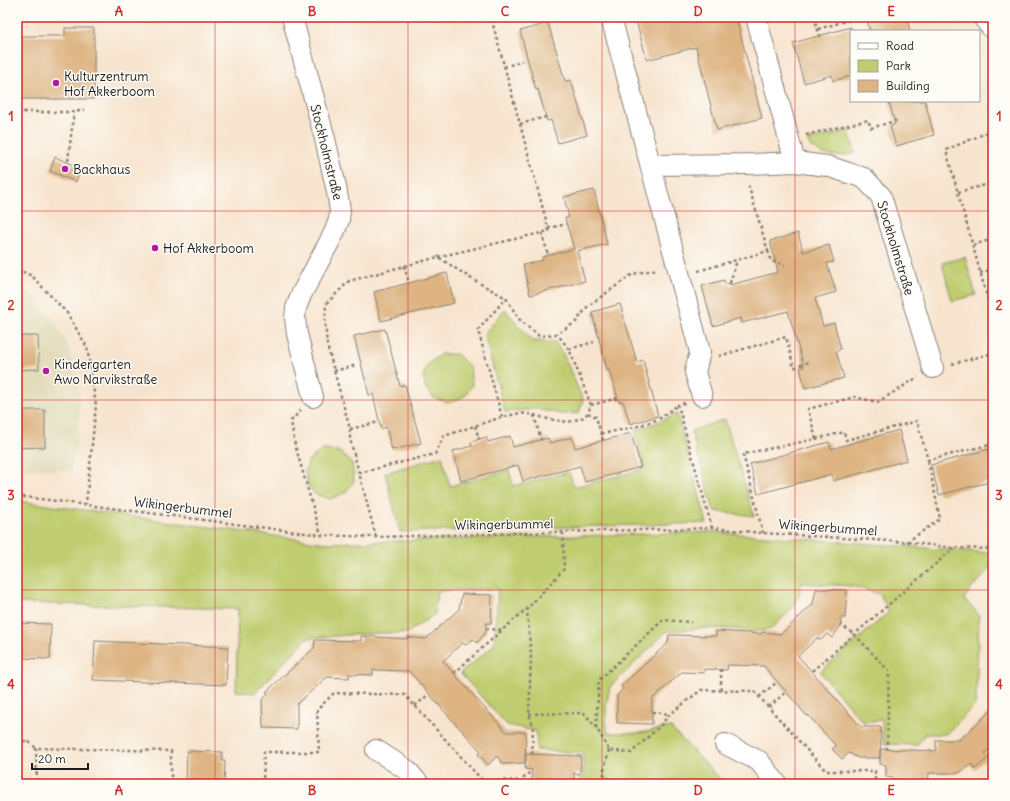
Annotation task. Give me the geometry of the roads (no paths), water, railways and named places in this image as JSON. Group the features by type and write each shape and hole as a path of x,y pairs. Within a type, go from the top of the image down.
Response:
{"main road":[{"path":"984,17 993,28"}],"street":[{"name":"Stockholmstraße","path":"292,17 325,139 340,210 339,220 334,233 301,294 296,308 295,318 297,334 313,397"},
{"path":"611,17 700,352 695,372 702,396"},
{"path":"761,18 795,162"},
{"name":"Stockholmstraße","path":"651,165 795,162 827,166 864,178 881,196 933,368"},
{"path":"725,744 759,761 777,784"},
{"path":"376,750 407,770 419,784"}],"place":[{"name":"Kulturzentrum Hof Akkerboom","path":"56,83"},
{"name":"Backhaus","path":"65,169"},
{"name":"Hof Akkerboom","path":"155,248"},
{"name":"Kindergarten Awo Narvikstraße","path":"46,371"}]}
